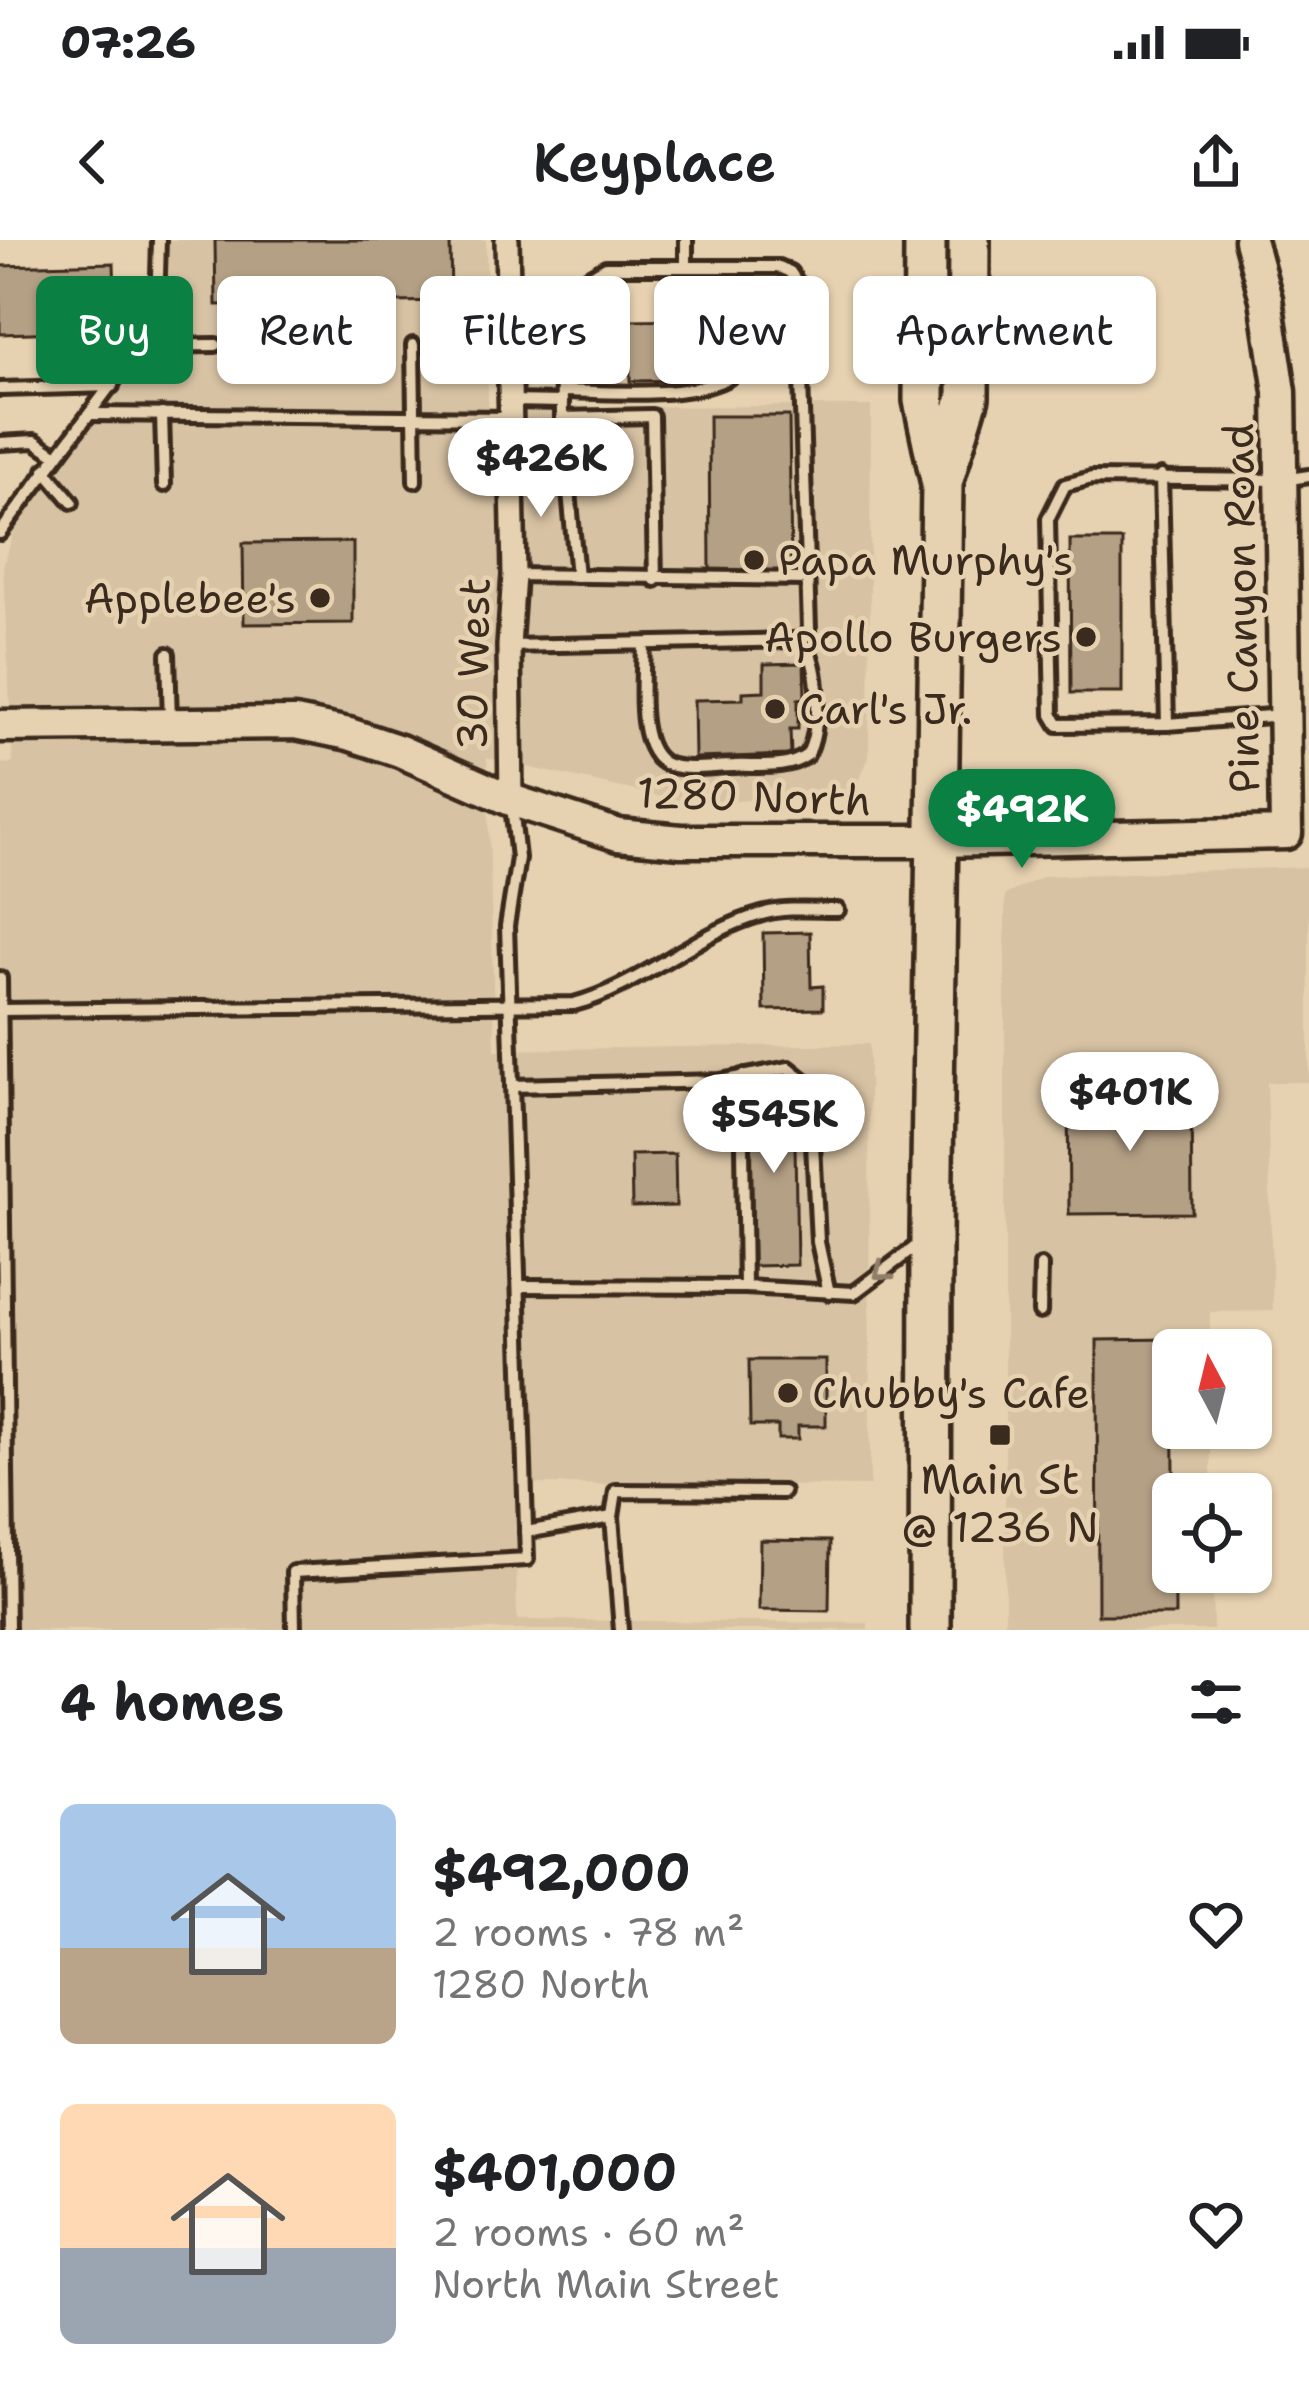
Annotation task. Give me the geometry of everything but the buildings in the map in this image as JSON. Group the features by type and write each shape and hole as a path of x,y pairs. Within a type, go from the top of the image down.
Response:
{"highway":[{"path":"926,240 924,400 942,484 930,1630"},
{"path":"942,484 968,397 969,240"}],"street":[{"name":"30 West","path":"507,240 514,575 509,646 511,800"},
{"name":"Pine Canyon Road","path":"1250,240 1266,299 1296,478 1286,715 1298,833"},
{"name":"1280 North","path":"0,726 295,723 400,751 511,800 618,835 681,841 1298,833"}],"lane":[{"path":"159,240 159,276"},
{"path":"686,240 686,267"},
{"path":"509,646 805,637 809,629 798,284 790,272 779,267 606,266 578,283 566,300 561,316 562,418 577,576"},
{"path":"193,345 216,345"},
{"path":"413,345 416,481"},
{"path":"92,414 412,415 510,409 562,397 700,389 715,384"},
{"path":"0,389 112,386"},
{"path":"0,533 112,386"},
{"path":"162,414 164,485"},
{"path":"562,418 652,416 655,580"},
{"path":"0,443 34,441 57,456"},
{"path":"45,470 72,502"},
{"path":"1161,476 1167,724"},
{"path":"1286,715 1167,724 1058,725 1052,715 1048,520 1065,485 1092,478 1296,478"},
{"path":"514,575 807,580"},
{"path":"644,644 645,735 661,761 682,767 790,764 807,755 816,728 814,662 811,651 795,640"},
{"path":"168,654 170,723"},
{"path":"294,1630 293,1572 527,1559 507,926 518,858 511,800"},
{"path":"0,1010 574,1004 600,997 716,933 765,913 838,910"},
{"path":"0,979 8,1630"},
{"path":"512,1086 720,1081 790,1068 810,1084 818,1242 829,1293"},
{"path":"742,1076 745,1287"},
{"path":"519,1286 745,1287 854,1293 931,1236"},
{"path":"1040,1312 1041,1266"},
{"path":"621,1630 611,1517 616,1491 783,1492"},
{"path":"526,1532 611,1517"}],"shaded area":[{"path":"169,240 486,240 486,276 420,276 420,384 488,384 488,407 871,406 869,758 850,797 685,802 487,758 495,1050 869,1044 870,1486 515,1484 517,1620 868,1623 868,1630 0,1630 0,764 13,763 3,567 14,531 122,384 193,384 193,276 169,276"},
{"path":"1309,867 1309,1082 1267,1082 1273,1311 1210,1312 1210,1329 1152,1329 1152,1449 1211,1449 1211,1473 1152,1473 1152,1593 1212,1593 1213,1630 1005,1630 1005,895 1044,876"}],"place":[{"name":"Papa Murphy's","path":"754,560"},
{"name":"Applebee's","path":"320,598"},
{"name":"Apollo Burgers","path":"1086,637"},
{"name":"Carl's Jr.","path":"775,709"},
{"name":"Chubby's Cafe","path":"788,1393"},
{"name":"Main St @ 1236 N","path":"1000,1435"}]}
